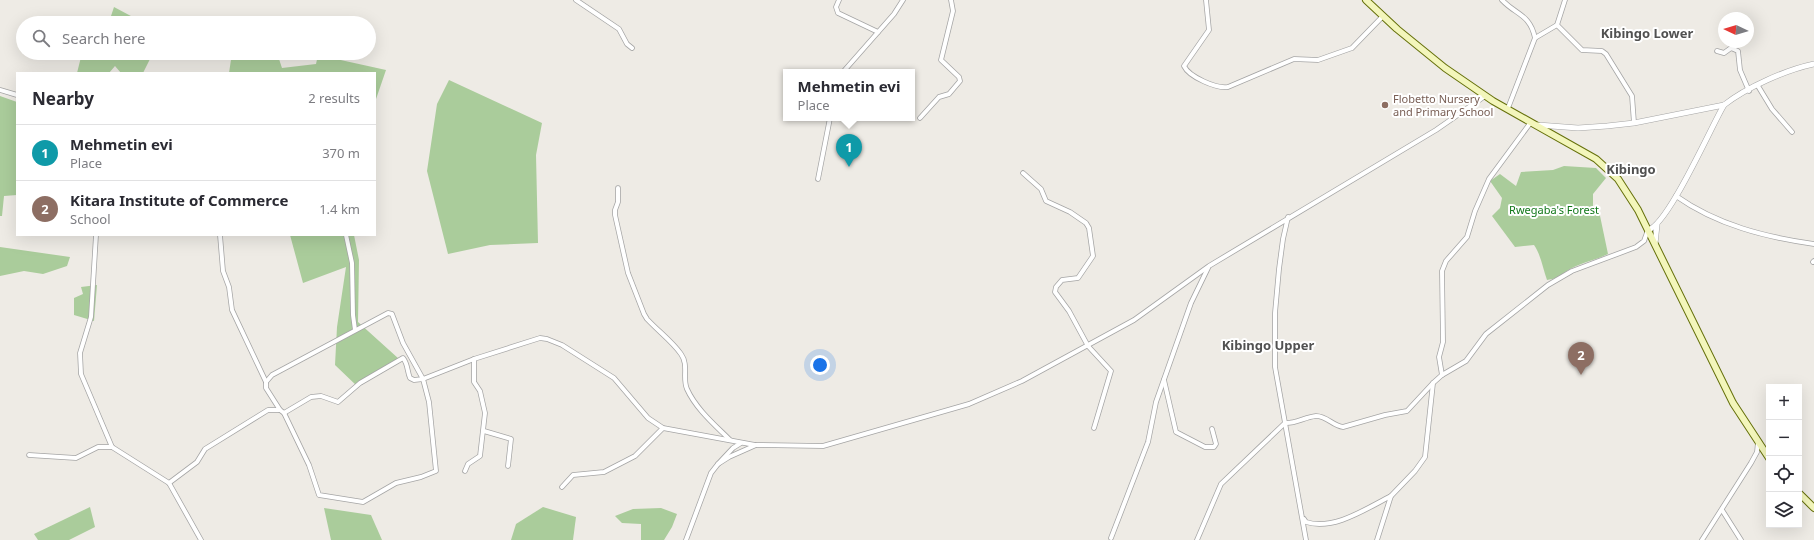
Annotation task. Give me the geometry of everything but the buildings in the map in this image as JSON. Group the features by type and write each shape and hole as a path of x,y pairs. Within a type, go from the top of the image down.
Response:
{"main road":[{"path":"1366,0 1445,68 1486,96 1581,149 1608,168 1628,193 1648,230 1725,388 1768,456"},
{"path":"1802,496 1814,508"}],"street":[{"path":"576,0 619,29 632,48"},
{"path":"839,0 836,7 838,13 878,32"},
{"path":"847,69 894,14 903,0"},
{"path":"920,118 939,97 949,94 960,81 959,77 941,60 953,11 951,0"},
{"path":"1206,0 1209,30 1184,66 1189,72 1219,88 1228,87 1294,59 1318,60 1351,49 1383,16"},
{"path":"1502,0 1527,20 1532,26 1535,38 1508,108"},
{"path":"1535,38 1557,25 1565,0"},
{"path":"1557,25 1582,50 1602,51 1606,54 1632,96 1634,123"},
{"path":"1717,51 1724,53 1731,48 1738,51 1740,70 1749,91"},
{"path":"1538,125 1578,128 1634,123 1724,105 1758,86 1795,69 1814,64"},
{"path":"1758,86 1772,108 1792,132"},
{"path":"0,90 16,95"},
{"path":"284,414 311,397 321,396 338,402 360,383 403,358 407,363 407,370 410,378 414,380 423,379 474,359 531,340 547,339 568,349 614,378 648,418 663,428 693,432 756,445 823,446 969,404 1022,381 1134,320 1209,266 1436,130 1486,96"},
{"path":"1197,540 1221,484 1285,423 1316,416 1343,427 1385,415 1400,413 1410,409 1442,375 1466,361 1486,334 1548,285 1572,271 1636,247 1644,241 1648,230 1657,225 1676,196 1724,105"},
{"path":"818,179 829,121"},
{"path":"1442,375 1439,361 1443,342 1442,270 1446,261 1467,237 1473,215 1489,179 1531,122"},
{"path":"1023,173 1041,189 1046,201 1070,212 1086,223 1089,228 1093,253 1092,258 1078,278 1064,279 1056,290 1056,294 1069,311 1088,346 1111,370 1094,428"},
{"path":"618,188 618,202 615,215 628,273 644,314 662,336 682,355 686,370 684,382 687,390 701,411 731,441"},
{"path":"1676,196 1698,210 1727,223 1768,236 1814,244"},
{"path":"1288,218 1282,247 1275,313 1275,367 1306,540"},
{"path":"1655,246 1657,225"},
{"path":"96,236 91,317 80,353 80,367 100,421 112,448"},
{"path":"220,236 223,271 229,287 232,310 266,382 266,388 284,414 309,464 319,495 363,502 396,483 421,477 436,471 429,402 423,379 402,343 391,313 355,330 272,375 266,382"},
{"path":"346,236 352,263 353,315 355,330"},
{"path":"1111,538 1150,435 1156,402 1190,303 1209,266"},
{"path":"465,471 468,464 480,456 484,431 485,409 480,389 474,382 474,359"},
{"path":"1164,380 1176,432 1205,447 1214,447 1216,444 1212,429"},
{"path":"1302,515 1306,522 1311,524 1329,524 1391,496 1419,467 1424,457 1433,383"},
{"path":"169,483 197,462 205,449 268,410 280,410"},
{"path":"562,487 573,475 604,472 635,456 663,428"},
{"path":"484,431 511,439 508,466"},
{"path":"686,540 711,473 721,459 741,442"},
{"path":"1702,540 1757,452 1758,442"},
{"path":"718,464 756,445"},
{"path":"29,455 76,458 98,447 112,448 169,483 201,540"},
{"path":"1377,540 1391,496"},
{"path":"1722,510 1741,540"}],"green space":[{"path":"114,7 131,16 111,16"},
{"path":"80,60 150,60 144,72 120,72 115,66 110,72 77,72"},
{"path":"231,60 279,60 282,68 316,64 317,60 341,60 386,70 376,99 376,72 229,72"},
{"path":"449,80 542,123 536,155 538,243 490,245 448,254 427,171 437,104"},
{"path":"0,96 16,102 16,195 4,196 2,216 0,216"},
{"name":"Rwegaba's Forest","path":"1564,166 1596,168 1606,178 1593,194 1593,207 1599,211 1608,254 1576,266 1558,277 1547,280 1534,245 1515,247 1492,216 1500,208 1502,198 1490,181 1500,174 1516,186 1521,172 1553,170"},
{"path":"290,236 354,236 359,260 358,322 399,359 358,387 335,365 337,327 346,267 303,283"},
{"path":"0,247 70,257 67,266 43,274 24,271 0,276"},
{"path":"97,285 94,321 74,315 74,298 83,294 81,287"},
{"path":"90,507 95,527 69,540 38,540 34,534"},
{"path":"543,507 576,517 573,540 511,540 516,524"},
{"path":"324,508 371,515 382,540 331,540"},
{"path":"661,508 677,514 672,527 664,540 641,540 641,524 622,523 615,516 633,509"}],"place":[{"name":"Flobetto Nursery and Primary School","path":"1385,105"},
{"name":"Mehmetin evi","path":"849,167"},
{"name":"Kitara Institute of Commerce","path":"1581,375"}],"district":[{"name":"Kibingo Lower","path":"1647,33"},
{"name":"Kibingo","path":"1631,169"},
{"name":"Kibingo Upper","path":"1268,345"}]}
